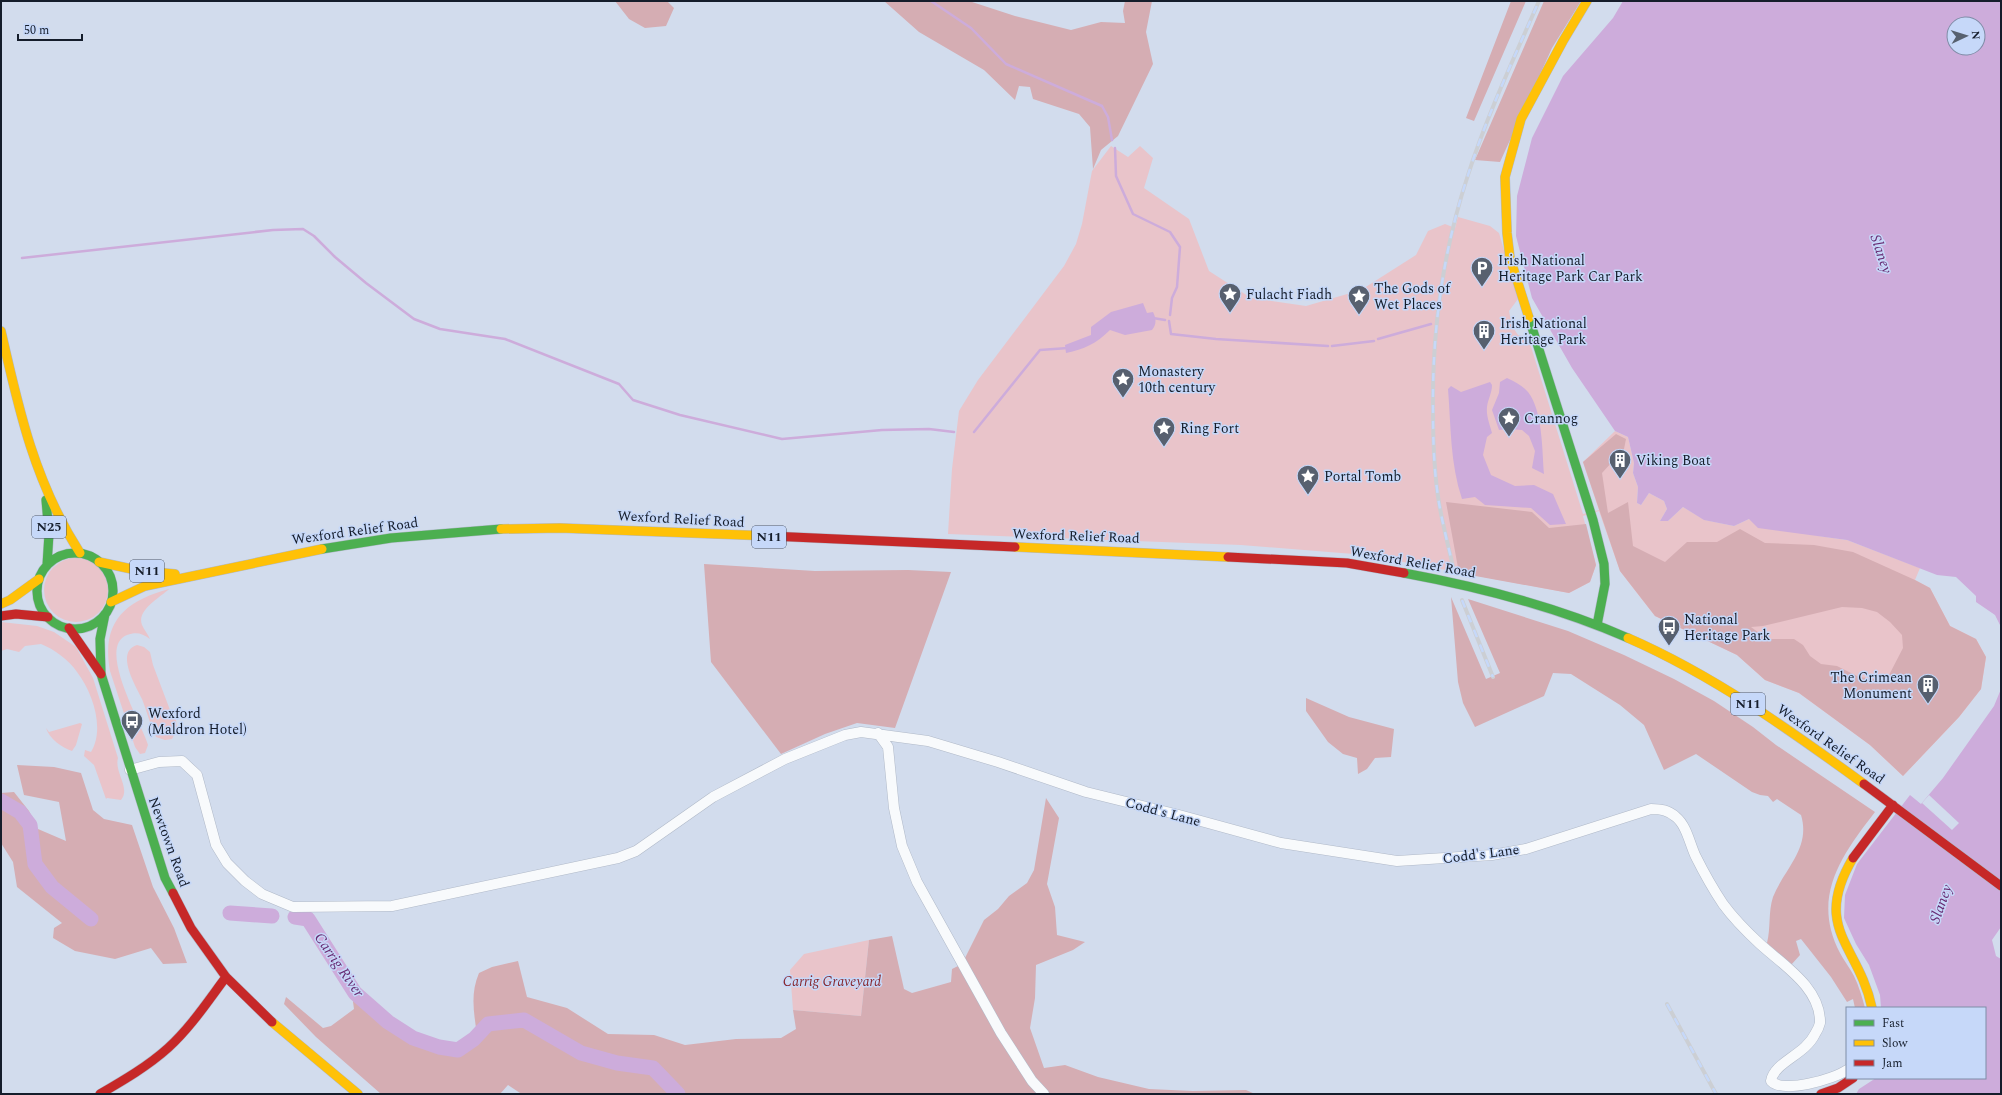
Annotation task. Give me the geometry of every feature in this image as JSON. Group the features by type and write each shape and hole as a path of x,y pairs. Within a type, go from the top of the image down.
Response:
{"main road":[{"path":"1587,1 1562,41 1521,119 1505,177 1507,233 1510,258 1593,520 1604,564 1605,584 1597,625"},
{"name":"N25","path":"1,331 24,420 46,490 63,526 80,553"},
{"name":"N25","path":"46,490 49,534 47,565 39,579 37,596 41,608 48,617"},
{"name":"Wexford Relief Road","path":"111,602 145,586 298,553 391,538 491,529 560,528 1347,563 1416,574 1498,592 1597,625 1655,649 1710,680 1790,730 1896,808"},
{"name":"N25","path":"47,565 62,555 80,553 90,556 99,562 108,572 111,580 111,602 105,614 87,626 69,628"},
{"name":"Wexford Relief Road","path":"99,562 141,571 195,575"},
{"name":"N25","path":"1,604 10,600 39,579"},
{"path":"1,616 16,614 48,617 54,623 69,628"},
{"name":"Newtown Road","path":"105,614 100,639 101,674 165,878 191,928 226,977 272,1022 358,1094"},
{"name":"Newtown Road","path":"69,628 101,674"},
{"path":"1872,1007 1867,988 1838,929 1835,909 1836,898 1843,875 1859,850 1896,808"},
{"name":"N11","path":"1896,808 2001,886"},
{"path":"100,1094 128,1078 169,1047 196,1016 226,977"},
{"path":"1821,1094 1838,1088 1852,1079"}],"street":[{"path":"130,770 159,762 182,761 197,775 216,845 227,863 244,881 262,894 293,907 392,906 618,858 636,851 713,797 786,758 845,734 861,732 878,733 888,747 894,808 902,846 917,882 1001,1033 1032,1081 1044,1094"},
{"name":"Codd's Lane","path":"878,733 928,741 998,762 1086,792 1282,843 1397,861 1492,855 1526,849 1651,809 1665,809 1677,817 1687,834 1695,856 1723,904 1746,930 1794,973 1818,1005 1820,1025 1813,1038 1801,1052 1782,1064 1774,1072 1771,1081 1774,1085 1781,1086 1816,1082 1831,1078 1846,1070"}],"green space":[{"path":"1111,146 1128,157 1140,146 1153,158 1144,188 1189,219 1209,271 1251,298 1306,306 1361,290 1416,255 1428,231 1445,224 1455,228 1458,217 1490,226 1499,233 1518,299 1509,311 1512,326 1518,335 1528,337 1583,514 1599,510 1583,462 1615,431 1628,437 1634,463 1633,473 1638,487 1637,503 1641,505 1649,493 1664,501 1667,509 1660,521 1668,521 1683,507 1705,520 1734,526 1749,519 1819,536 1847,540 1920,568 1915,580 1930,588 1950,626 1976,639 1986,657 1981,689 1959,717 1903,776 1870,745 1799,693 1765,680 1737,655 1655,616 1620,571 1599,511 1583,516 1596,565 1590,582 1569,593 1366,555 1241,545 948,534 952,469 959,411 978,380 1064,266 1076,244 1082,224 1092,171"},
{"path":"70,558 82,558 99,567 106,578 108,590 106,602 99,613 82,622 70,622 58,617 49,608 44,596 44,584 49,572 58,563"},
{"path":"169,589 150,604 141,619 142,625 150,639 139,634 127,635 119,642 116,654 118,670 148,745 145,753 140,754 135,747 110,671 108,654 109,639 113,627 120,616 129,607 153,594"},
{"path":"1,622 37,626 54,632 76,647 93,678 118,758 118,769 124,790 124,795 121,800 106,799 94,765 84,756 85,750 91,752 95,743 97,722 92,700 83,681 66,659 41,644 25,646 19,652 7,649 1,651"},
{"path":"137,645 144,647 150,652 153,665 170,710 176,720 177,729 172,739 165,740 156,737 142,699 132,679 127,662 127,655 130,649"},
{"path":"80,723 82,724 76,745 72,751 64,748 56,742 46,728 49,732"},
{"name":"Carrig Graveyard","path":"869,940 861,1016 793,1010 790,970 804,954"}],"shaded area":[{"path":"615,1 667,1 674,8 666,26 645,28 629,19"},
{"path":"884,1 969,1 1015,16 1071,30 1101,22 1125,23 1123,11 1125,1 1152,1 1146,32 1153,64 1118,136 1101,150 1093,169 1090,127 1079,114 1033,99 1030,87 1019,86 1015,100 984,70 919,32"},
{"path":"1511,1 1526,1 1474,121 1466,118"},
{"path":"1544,1 1581,1 1552,48 1500,162 1475,160"},
{"path":"1616,434 1626,439 1624,449 1602,473 1608,513 1628,502 1633,546 1665,562 1687,542 1717,542 1740,529 1765,543 1814,545 1853,552 1930,588 1950,626 1976,639 1986,657 1981,689 1959,717 1903,776 1870,745 1799,693 1765,680 1737,655 1655,616 1620,571 1583,462","holes":["1842,607 1862,608 1877,612 1890,622 1902,635 1903,648 1888,677 1883,680 1859,677 1837,666 1821,664 1810,656 1803,645 1794,639 1767,639 1751,627 1763,626"]},
{"path":"1446,502 1532,512 1549,528 1586,524 1596,565 1590,582 1569,593 1459,573"},
{"path":"704,564 815,571 908,570 951,572 895,728 857,723 825,734 781,754 711,662"},
{"path":"1451,597 1486,679 1500,673 1468,599 1568,631 1624,655 1674,679 1714,701 1875,812 1841,861 1829,895 1828,914 1832,933 1840,953 1856,980 1865,1007 1855,1007 1853,999 1847,1002 1831,977 1801,939 1796,941 1800,955 1791,965 1767,943 1773,897 1795,858 1803,838 1801,815 1777,799 1773,802 1768,796 1752,792 1696,754 1664,770 1644,725 1620,705 1571,674 1553,673 1544,696 1475,727 1463,703 1458,682"},
{"path":"1306,698 1349,717 1394,729 1391,757 1375,758 1367,769 1358,774 1357,758 1343,754 1328,742 1306,711"},
{"path":"17,765 54,767 81,773 93,810 104,819 132,825 153,887 174,928 187,963 163,964 151,948 115,959 75,951 53,938 54,928 62,923 17,887 13,862 1,843 1,793 14,792 29,811 38,829 66,841 59,802 24,795"},
{"path":"1046,798 1059,818 1047,884 1055,907 1057,935 1085,942 1073,950 1036,965 1035,998 1030,1028 1044,1068 1065,1065 1098,1077 1149,1089 1193,1091 1246,1090 1255,1094 524,1094 508,1085 500,1094 381,1094 316,1037 284,1004 286,997 323,1028 331,1026 354,1009 353,1002 355,993 378,1013 402,1030 429,1043 458,1050 477,1035 474,1011 474,988 479,973 492,967 518,961 527,997 567,1008 608,1034 654,1035 685,1045 736,1039 781,1038 796,1029 793,1010 861,1016 869,940 892,936 904,989 912,993 951,982 952,969 962,964 984,920 998,909 1009,896 1027,883 1034,870"}],"water":[{"name":"Slaney","path":"1623,1 2001,1 2001,627 1995,615 1976,602 1976,596 1956,577 1937,575 1847,540 1758,528 1749,519 1734,526 1704,520 1683,507 1668,521 1660,521 1667,509 1664,501 1649,493 1641,505 1637,503 1638,487 1633,473 1634,463 1628,437 1615,431 1572,368 1532,298 1516,236 1517,196 1532,138 1563,76 1613,18"},
{"path":"1143,303 1147,313 1153,312 1155,316 1156,321 1152,330 1125,335 1110,330 1090,345 1066,353 1065,345 1091,335 1091,327 1111,312"},
{"path":"1507,378 1523,387 1528,392 1537,410 1541,432 1544,474 1532,468 1535,451 1529,436 1522,430 1499,430 1492,410 1499,393 1500,382"},
{"path":"1490,382 1492,388 1487,410 1492,433 1487,437 1483,455 1491,475 1515,486 1534,485 1553,494 1566,524 1550,525 1531,508 1485,505 1475,497 1462,499 1453,458 1448,389 1451,386 1461,392"},
{"name":"Slaney","path":"2001,689 2001,927 1992,940 1996,956 2001,959 2001,1094 1856,1094 1859,1089 1874,1079 1986,1079 1986,1007 1881,1007 1880,995 1869,965 1856,944 1844,918 1845,895 1857,864 1910,795 1921,804 1943,778 1994,706"}],"pier":[{"path":"1929,795 1959,823 1952,830 1922,803"}],"waterway":[{"path":"931,1 971,28 1006,64 1102,106 1108,117 1112,140"},
{"path":"1115,148 1116,176 1133,214 1170,232 1180,247 1177,287 1172,298 1170,315"},
{"path":"22,258 273,230 303,229 314,236 335,257 366,283 414,319 440,329 505,339 619,384 633,400 680,415 782,439 882,430 929,429 954,432"},
{"path":"1153,318 1165,320"},
{"path":"1169,321 1171,334 1216,339 1328,346"},
{"path":"1378,339 1431,324"},
{"path":"1332,346 1374,341"},
{"path":"974,432 1040,350 1068,348"},
{"name":"Carrig River","path":"1,801 20,812 30,825 35,864 52,887 91,919"},
{"name":"Carrig River","path":"230,913 272,916"},
{"name":"Carrig River","path":"295,917 308,919 355,993 388,1022 413,1038 439,1047 458,1050 474,1039 488,1024 524,1020 581,1053 617,1063 653,1068 678,1094"}],"railway":[{"path":"1454,571 1439,503 1434,457 1433,380 1437,321 1441,291 1459,204 1475,153 1501,87 1539,1"},
{"path":"1462,600 1493,677"},
{"path":"1667,1004 1716,1094"}],"traffic: fast":[{"path":"1529,318 1593,520 1604,564 1605,584 1597,625"},
{"path":"46,500 49,534 47,565"},
{"path":"322,549 391,538 501,529"},
{"path":"75,553 89,556 102,564 110,577 113,591 110,605 102,618 89,626 75,629 61,626 48,618 40,605 37,591 40,577 48,564 61,556 75,553"},
{"path":"1404,573 1518,599 1574,617 1628,638"},
{"path":"105,614 100,639 101,674 165,878 173,893"}],"traffic: slow":[{"path":"1529,318 1510,258 1507,233 1505,177 1521,119 1563,41 1587,1"},
{"path":"1,331 30,446 51,500 64,527 80,553"},
{"path":"501,529 560,528 770,536"},
{"path":"1015,547 1228,557"},
{"path":"111,602 145,586 322,549"},
{"path":"99,562 141,571 175,574"},
{"path":"1,604 10,600 39,579"},
{"path":"1628,638 1660,653 1721,686 1779,724 1864,784"},
{"path":"1853,858 1841,882 1836,903 1837,920 1849,952 1866,986 1872,1007"},
{"path":"272,1022 358,1094"}],"traffic: jam":[{"path":"770,536 1015,547"},
{"path":"1228,557 1347,563 1404,573"},
{"path":"1,616 16,614 48,617"},
{"path":"69,628 101,674"},
{"path":"1864,784 2001,886"},
{"path":"1853,858 1893,805"},
{"path":"173,893 191,928 226,977 272,1022"},
{"path":"100,1094 144,1067 168,1048 192,1023 226,977"},
{"path":"1821,1094 1838,1088 1852,1079"}],"place":[{"name":"Irish National Heritage Park Car Park","path":"1482,288"},
{"name":"Fulacht Fiadh","path":"1230,314"},
{"name":"The Gods of Wet Places","path":"1359,316"},
{"name":"Irish National Heritage Park","path":"1484,350"},
{"name":"Monastery 10th century","path":"1123,398"},
{"name":"Crannog","path":"1509,438"},
{"name":"Ring Fort","path":"1164,448"},
{"name":"Viking Boat","path":"1620,480"},
{"name":"Portal Tomb","path":"1308,496"},
{"name":"National Heritage Park","path":"1669,646"},
{"name":"The Crimean Monument","path":"1928,704"},
{"name":"Wexford (Maldron Hotel)","path":"132,740"}]}
